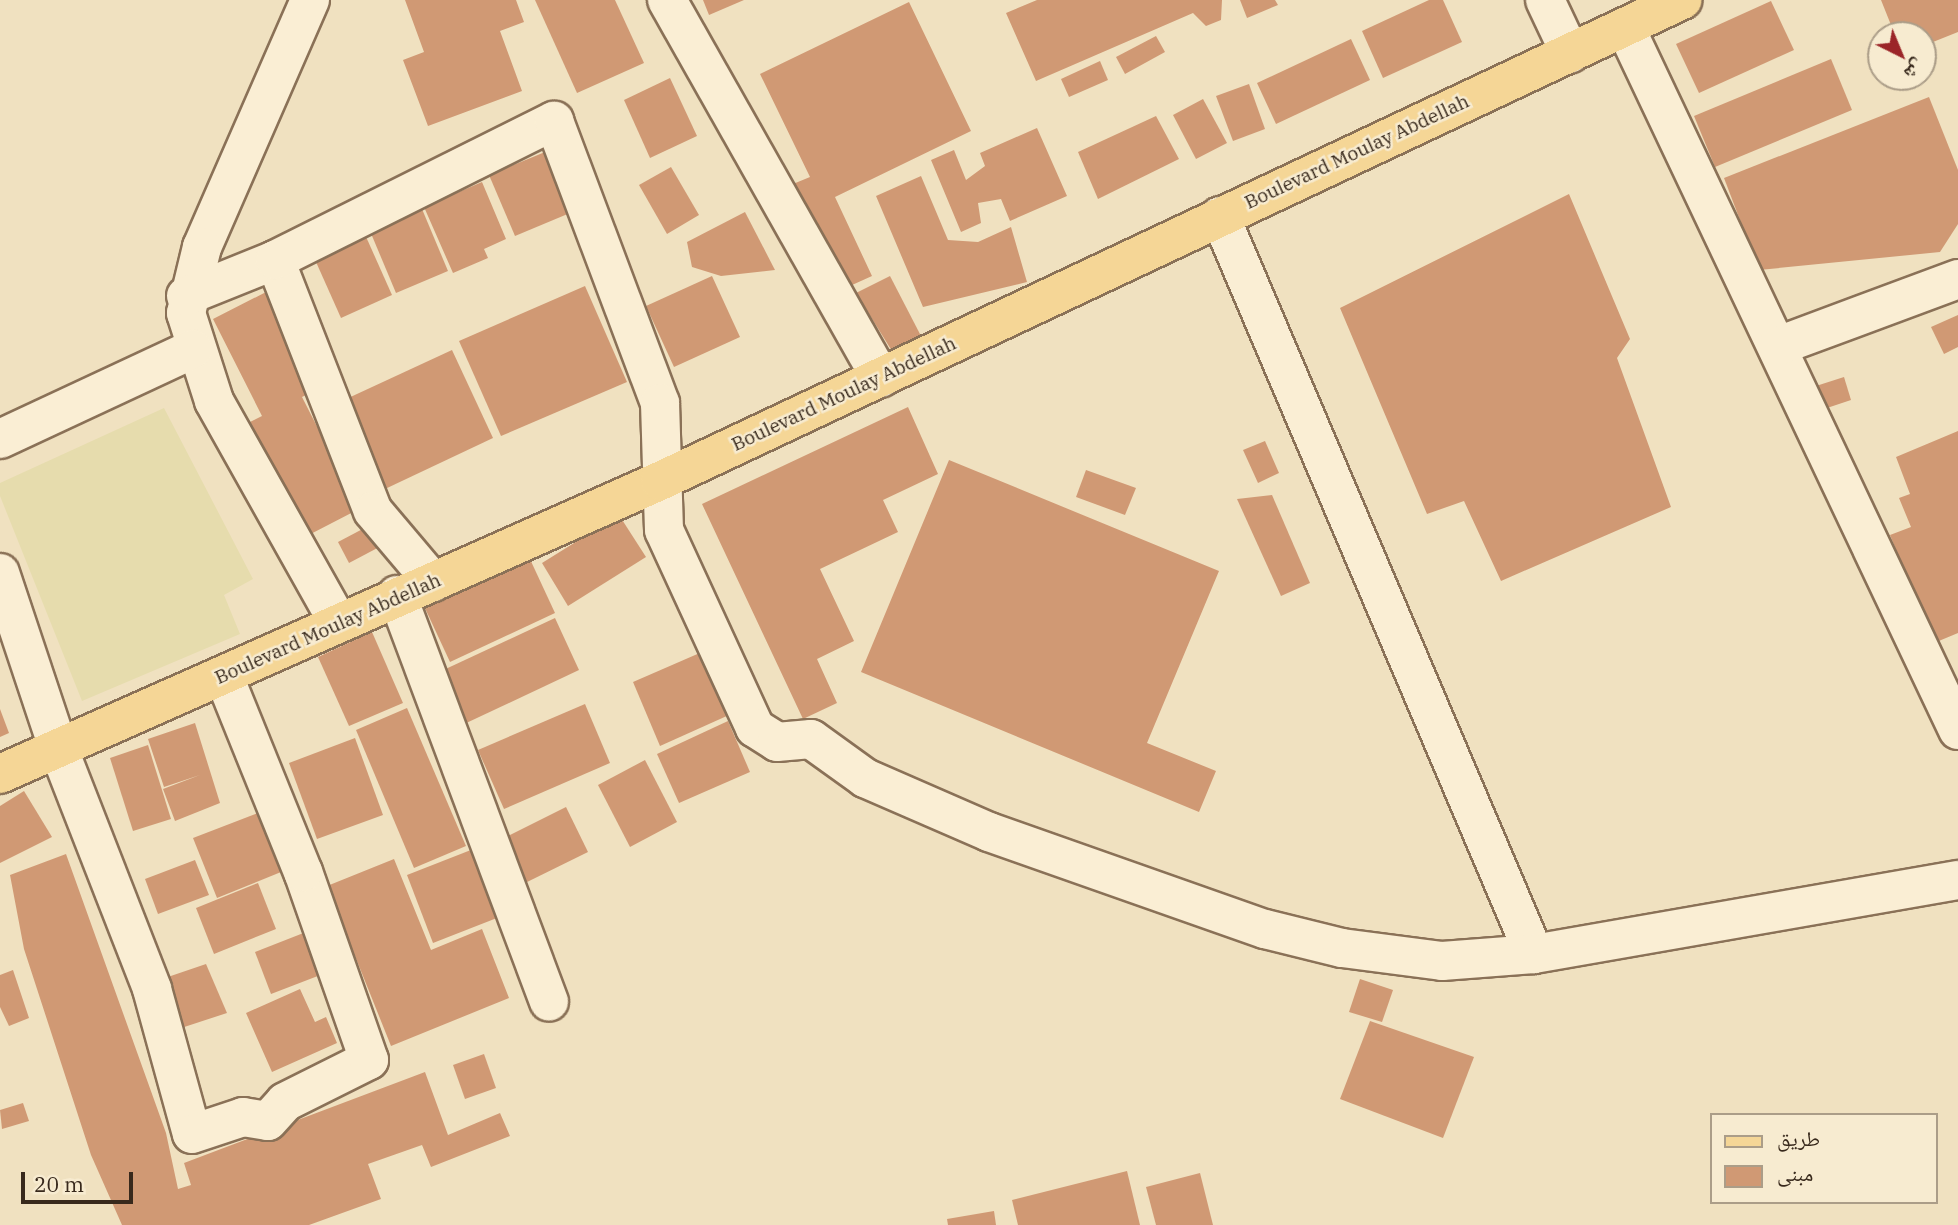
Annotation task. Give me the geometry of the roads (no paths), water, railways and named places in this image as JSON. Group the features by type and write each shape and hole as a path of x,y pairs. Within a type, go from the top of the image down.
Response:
{"main road":[{"name":"Boulevard Moulay Abdellah","path":"0,774 59,751 397,595 433,582 660,481 1682,0"}],"street":[{"path":"310,0 202,247 186,296 193,349 247,468 338,622"},
{"path":"667,0 881,378"},
{"path":"1545,0 1570,52"},
{"path":"1625,27 1958,730"},
{"path":"186,296 275,260 554,121 660,403 660,481 664,530 755,728 777,742 811,739 865,778 989,832 1265,929 1342,948 1442,961 1534,954 1958,880"},
{"path":"1220,216 1534,954"},
{"path":"275,260 373,511 433,582"},
{"path":"1778,346 1958,279"},
{"path":"0,439 193,349"},
{"path":"0,573 59,751 152,989 192,1134 243,1117 268,1121 285,1102 369,1060 303,872 223,676"},
{"path":"397,595 549,1001"}]}
